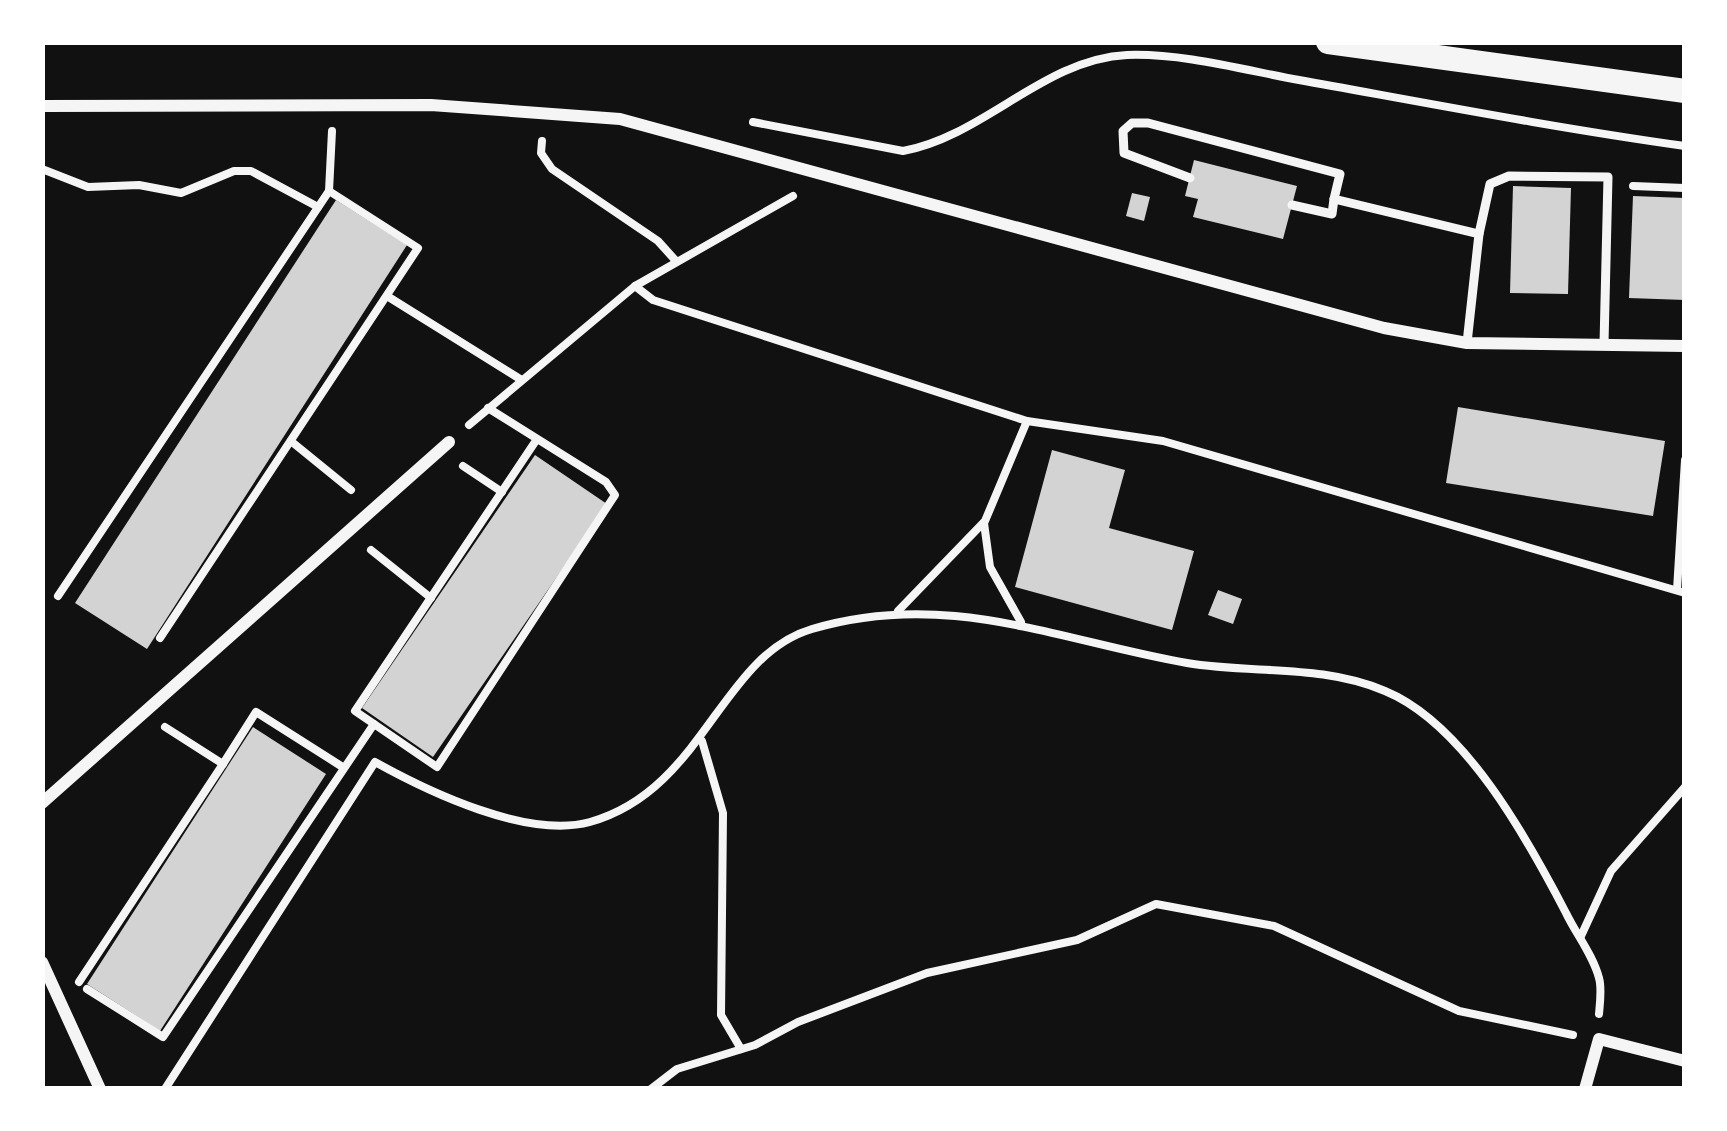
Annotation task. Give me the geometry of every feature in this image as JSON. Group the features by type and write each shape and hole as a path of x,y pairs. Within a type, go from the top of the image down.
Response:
{"main road":[{"path":"1328,42 1685,92"}],"street":[{"path":"42,106 535,109 620,119 1384,328 1467,343 1685,346"},
{"path":"42,802 444,446"},
{"path":"42,962 100,1089"},
{"path":"1585,1089 1598,1039 1685,1061"}],"lane":[{"path":"1190,178 1124,153 1123,131 1132,123 1148,124 1340,174 1332,214 1292,205"},
{"path":"1467,343 1479,234 1490,184 1509,176 1608,177 1604,344"},
{"path":"1334,200 1479,234"}],"path":[{"path":"749,122 903,151 926,147 954,137 1072,69 1126,55 1208,63 1685,146"},
{"path":"58,596 329,191 332,130"},
{"path":"542,134 541,153 551,169 658,242 676,261"},
{"path":"42,169 88,187 128,184 181,193 235,171 251,171 319,208"},
{"path":"502,492 444,446 635,286 826,176"},
{"path":"1607,183 1685,188"},
{"path":"160,638 418,248 329,191"},
{"path":"635,286 653,300 1027,421 1163,441 1681,592 1685,460"},
{"path":"387,296 520,379"},
{"path":"488,408 605,482 615,491 614,504 437,767 355,712 537,439"},
{"path":"896,612 985,521 1027,421"},
{"path":"292,442 372,510"},
{"path":"985,521 989,567 1021,622"},
{"path":"347,532 431,598"},
{"path":"165,1089 375,762 460,803 539,821 586,823 647,797 702,740 742,682 794,637 896,612 1021,622 1190,663 1347,680 1398,698 1433,722 1501,804 1550,878 1600,980 1598,1039 1460,1011 1274,926 1156,904 1077,940 927,973 742,1049 677,1069 651,1089"},
{"path":"79,983 256,712 341,766"},
{"path":"144,713 223,764"},
{"path":"52,984 79,983 163,1037 341,766 374,724"},
{"path":"702,740 723,813 721,1015 742,1049"},
{"path":"1580,938 1611,871 1685,787"}],"building":[{"path":"1194,160 1297,186 1283,239 1193,217 1198,199 1185,196"},
{"path":"1513,186 1571,188 1568,294 1510,293"},
{"path":"1132,193 1150,197 1144,221 1126,216"},
{"path":"1633,196 1685,198 1685,300 1629,298"},
{"path":"336,200 407,245 147,649 75,603"},
{"path":"1458,407 1665,441 1653,516 1446,483"},
{"path":"1052,450 1125,470 1109,528 1194,551 1172,630 1015,587"},
{"path":"535,455 607,504 433,757 362,708"},
{"path":"1218,590 1242,599 1233,624 1208,615"},
{"path":"253,727 326,774 160,1031 87,984"}]}
